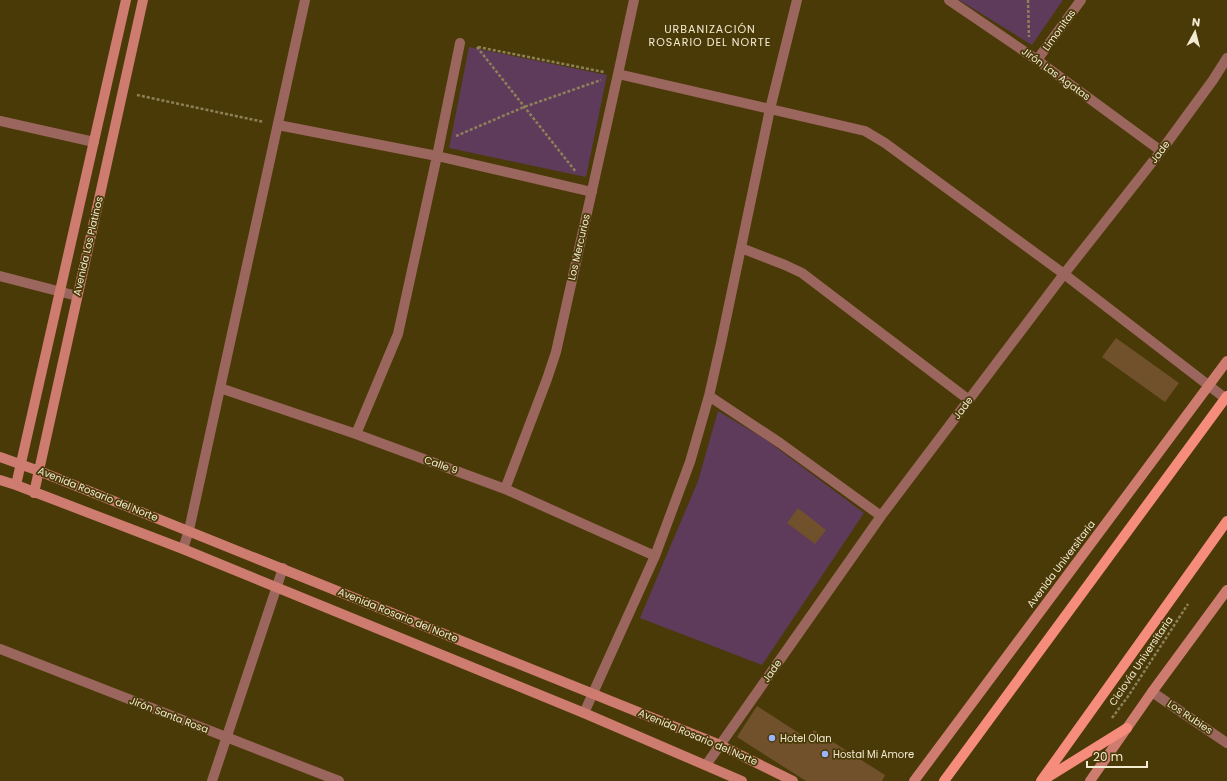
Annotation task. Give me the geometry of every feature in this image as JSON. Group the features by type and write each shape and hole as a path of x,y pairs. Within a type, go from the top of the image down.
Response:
{"main road":[{"path":"944,781 1226,397"},
{"path":"1041,781 1227,521"},
{"path":"1041,781 1127,728"}],"street":[{"name":"Avenida Los Platinos","path":"16,485 126,0"},
{"name":"Avenida Los Platinos","path":"34,493 143,0"},
{"path":"183,549 189,530 305,0"},
{"name":"Los Mercurios","path":"505,488 556,352 634,0"},
{"path":"584,713 656,556 690,462 709,396 770,109 796,0"},
{"name":"Jirón Las Agatas","path":"949,0 1037,60 1161,150"},
{"name":"Limonitas","path":"1037,60 1081,0"},
{"path":"356,434 398,334 440,143 460,43"},
{"name":"Jade","path":"706,765 881,516 1064,274 1161,150 1213,80 1227,58"},
{"path":"618,74 865,132 885,143 1064,274 1226,397"},
{"path":"0,121 94,142"},
{"path":"278,125 437,156 592,192"},
{"path":"741,248 802,273 968,400"},
{"path":"0,276 77,296"},
{"name":"Avenida Universitaria","path":"914,781 1227,360"},
{"name":"Calle 9","path":"220,388 356,434 505,488 656,556"},
{"path":"709,396 780,443 881,516"},
{"name":"Avenida Rosario del Norte","path":"0,457 39,470 720,745 793,781"},
{"name":"Avenida Rosario del Norte","path":"0,480 183,549 584,713 742,781"},
{"path":"212,781 277,588 282,568"},
{"path":"1090,781 1152,692 1227,590"},
{"name":"Jirón Santa Rosa","path":"0,649 339,781"},
{"name":"Los Rubies","path":"1152,692 1227,742"}],"path":[{"path":"1028,0 1029,35 1037,60"},
{"path":"460,43 618,74"},
{"path":"477,47 592,192"},
{"path":"440,143 524,107 618,74"},
{"path":"122,92 278,125"},
{"name":"Ciclovía Universitaria","path":"1112,718 1129,695 1190,602"}],"shaded area":[{"path":"959,0 1063,0 1032,45"},
{"path":"469,47 607,75 586,177 449,148"},
{"path":"718,411 765,439 864,513 762,665 640,618 698,481"}],"building":[{"path":"1116,338 1179,383 1165,402 1102,357"},
{"path":"798,508 826,530 815,544 787,523"},
{"path":"757,706 808,739 814,730 885,775 882,781 806,781 737,737"}],"place":[{"name":"Hotel Olan","path":"772,738"},
{"name":"Hostal Mi Amore","path":"825,754"}],"district":[{"name":"URBANIZACIÓN ROSARIO DEL NORTE","path":"710,35"}]}
